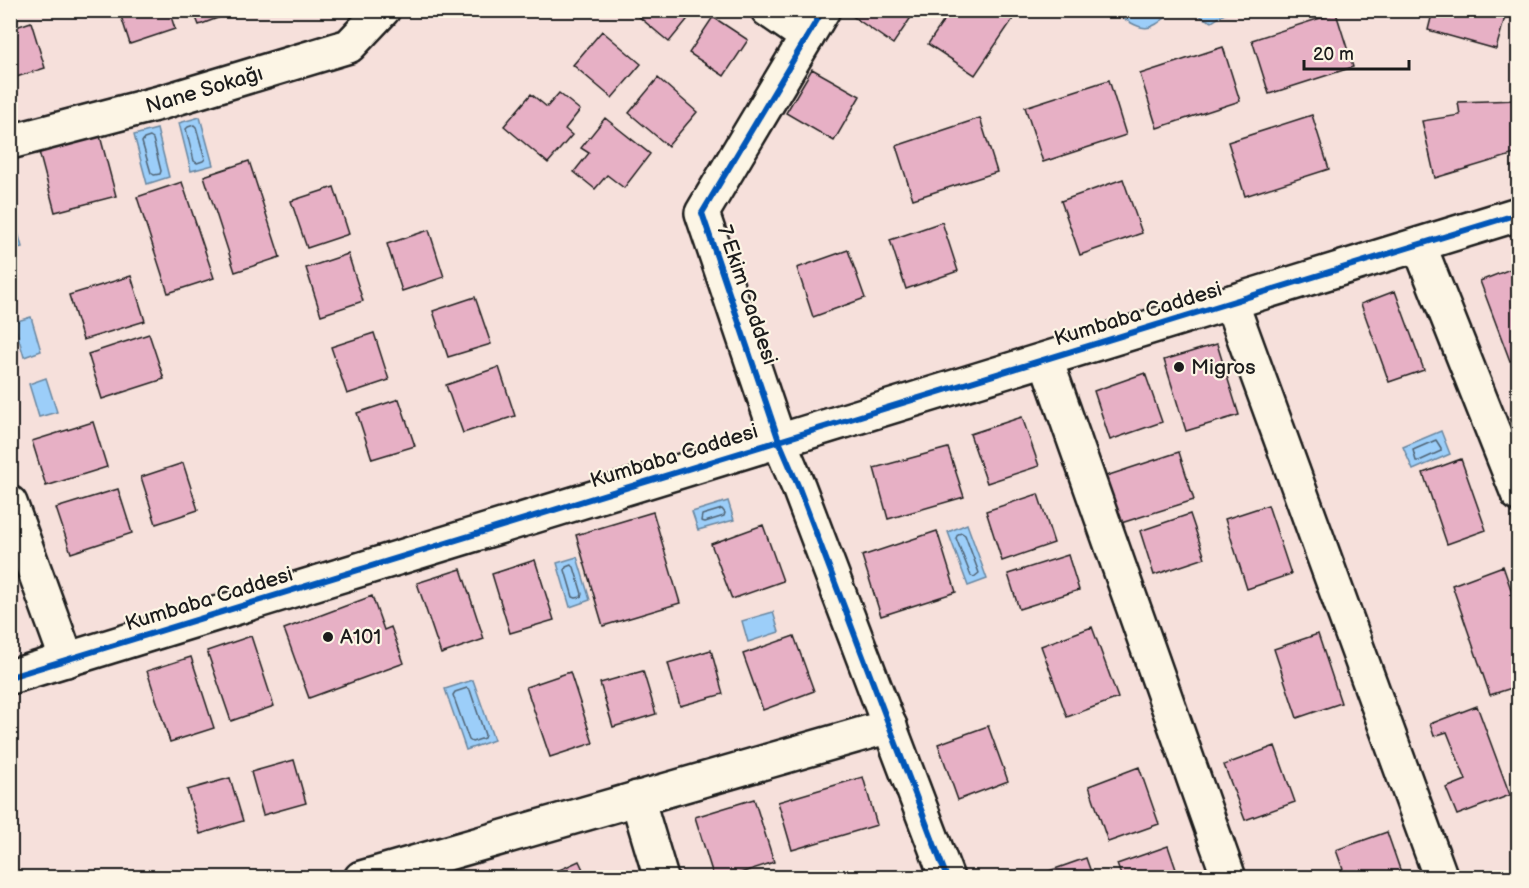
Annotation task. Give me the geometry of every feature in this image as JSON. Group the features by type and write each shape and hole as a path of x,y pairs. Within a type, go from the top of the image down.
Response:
{"street":[{"name":"Nane Sokağı","path":"10,142 163,102 349,46 383,10"},
{"path":"768,10 815,24"},
{"name":"7 Ekim Caddesi","path":"815,24 702,213 779,441 799,488 947,878"},
{"name":"Kumbaba Caddesi","path":"10,677 1518,214"},
{"path":"1419,245 1518,494"},
{"path":"1232,302 1441,878"},
{"path":"1046,360 1229,878"},
{"path":"10,502 67,660"},
{"path":"361,878 890,726"},
{"path":"637,798 661,878"}],"water":[{"path":"1117,10 1174,11 1147,28 1118,15"},
{"path":"1195,11 1229,11 1212,22"},
{"path":"200,117 213,165 191,171 179,123"},
{"path":"157,129 169,177 147,184 134,135"},
{"path":"11,207 22,247 10,251"},
{"path":"31,317 41,351 24,357 14,322"},
{"path":"46,378 57,412 39,417 29,384"},
{"path":"1441,431 1450,454 1413,470 1403,447"},
{"path":"728,501 734,520 698,530 692,512"},
{"path":"967,524 987,579 968,586 948,532"},
{"path":"577,557 590,600 570,607 557,563"},
{"path":"773,612 779,632 748,642 742,621"},
{"path":"473,680 494,740 466,750 445,689"}],"building":[{"path":"119,10 169,10 175,29 130,44"},
{"path":"193,10 239,10 199,25"},
{"path":"640,10 695,10 669,42 637,15"},
{"path":"850,10 916,10 893,44 848,13"},
{"path":"951,10 1019,10 975,75 928,44"},
{"path":"1433,10 1507,10 1496,49 1428,30"},
{"path":"1336,13 1353,67 1269,94 1252,40"},
{"path":"713,17 748,40 724,76 689,53"},
{"path":"31,22 45,68 10,79 10,29"},
{"path":"602,31 641,64 612,98 573,65"},
{"path":"1223,47 1240,101 1157,128 1140,74"},
{"path":"812,69 860,96 834,141 786,113"},
{"path":"658,78 697,112 668,146 629,113"},
{"path":"1109,80 1126,135 1043,162 1025,107"},
{"path":"559,93 580,110 565,129 572,135 548,163 504,126 531,94 547,107"},
{"path":"1518,100 1518,153 1435,178 1422,121 1460,115 1458,102"},
{"path":"1312,115 1329,169 1245,196 1228,142"},
{"path":"605,118 650,154 624,188 607,175 595,189 574,172 589,153 581,148"},
{"path":"980,118 997,172 913,199 896,146"},
{"path":"99,132 116,196 55,212 38,148"},
{"path":"249,161 280,257 235,272 204,176"},
{"path":"1123,179 1142,233 1080,255 1061,201"},
{"path":"182,182 214,278 168,293 137,197"},
{"path":"334,187 349,234 307,248 291,201"},
{"path":"942,222 958,271 906,289 890,240"},
{"path":"429,230 444,277 402,291 387,244"},
{"path":"848,250 865,298 813,317 797,268"},
{"path":"348,254 363,301 321,315 306,268"},
{"path":"1518,266 1518,358 1510,361 1480,281"},
{"path":"131,276 145,321 83,340 69,295"},
{"path":"1395,291 1424,370 1389,382 1361,304"},
{"path":"475,297 491,344 448,357 433,311"},
{"path":"374,333 389,380 347,394 331,347"},
{"path":"149,334 164,379 102,399 88,354"},
{"path":"1217,344 1239,415 1186,431 1164,360"},
{"path":"499,367 515,416 463,433 446,385"},
{"path":"1145,373 1162,422 1110,440 1094,391"},
{"path":"399,399 415,446 372,459 357,413"},
{"path":"1022,417 1039,466 987,483 970,434"},
{"path":"93,422 107,467 46,486 32,441"},
{"path":"948,448 964,497 888,519 874,468"},
{"path":"1179,452 1194,500 1118,524 1103,477"},
{"path":"1461,459 1486,530 1447,544 1423,473"},
{"path":"183,463 198,510 156,524 141,477"},
{"path":"118,489 132,533 71,553 56,508"},
{"path":"1038,494 1054,543 1002,561 986,511"},
{"path":"1268,505 1291,574 1247,589 1225,519"},
{"path":"653,512 680,603 603,626 576,535"},
{"path":"1190,514 1205,558 1154,575 1140,531"},
{"path":"763,525 783,581 732,599 711,544"},
{"path":"937,531 956,592 881,616 862,556"},
{"path":"1068,555 1079,590 1019,609 1008,574"},
{"path":"535,560 554,620 510,633 492,574"},
{"path":"1503,566 1518,610 1518,686 1490,695 1452,585"},
{"path":"461,569 484,639 441,654 417,583"},
{"path":"372,596 384,630 391,627 404,663 309,698 284,629"},
{"path":"1092,627 1118,698 1067,717 1041,646"},
{"path":"1318,634 1341,703 1297,718 1274,649"},
{"path":"251,636 274,706 231,721 207,651"},
{"path":"794,636 814,691 763,710 743,654"},
{"path":"711,650 723,694 680,706 668,663"},
{"path":"191,657 214,728 170,742 147,671"},
{"path":"643,671 656,714 613,727 600,683"},
{"path":"570,672 593,743 550,757 526,687"},
{"path":"1477,706 1510,795 1457,815 1446,788 1466,780 1447,732 1434,736 1430,724"},
{"path":"988,726 1008,781 958,800 938,744"},
{"path":"1275,746 1295,802 1245,820 1224,765"},
{"path":"294,760 306,803 263,815 251,772"},
{"path":"1139,767 1159,824 1108,842 1089,786"},
{"path":"863,777 877,825 792,850 778,802"},
{"path":"230,778 243,821 200,834 187,790"},
{"path":"754,799 774,862 725,878 714,878 695,817"},
{"path":"1387,832 1403,878 1346,878 1336,850"},
{"path":"1168,846 1179,878 1122,878 1117,864"},
{"path":"1086,858 1093,878 1036,878 1035,876"},
{"path":"579,861 587,878 542,878"}],"cycle path":[{"path":"823,10 702,213 779,441 799,488 947,878"},
{"path":"10,677 1518,214"}],"place":[{"name":"Migros","path":"1179,367"},
{"name":"A101","path":"328,637"}]}
